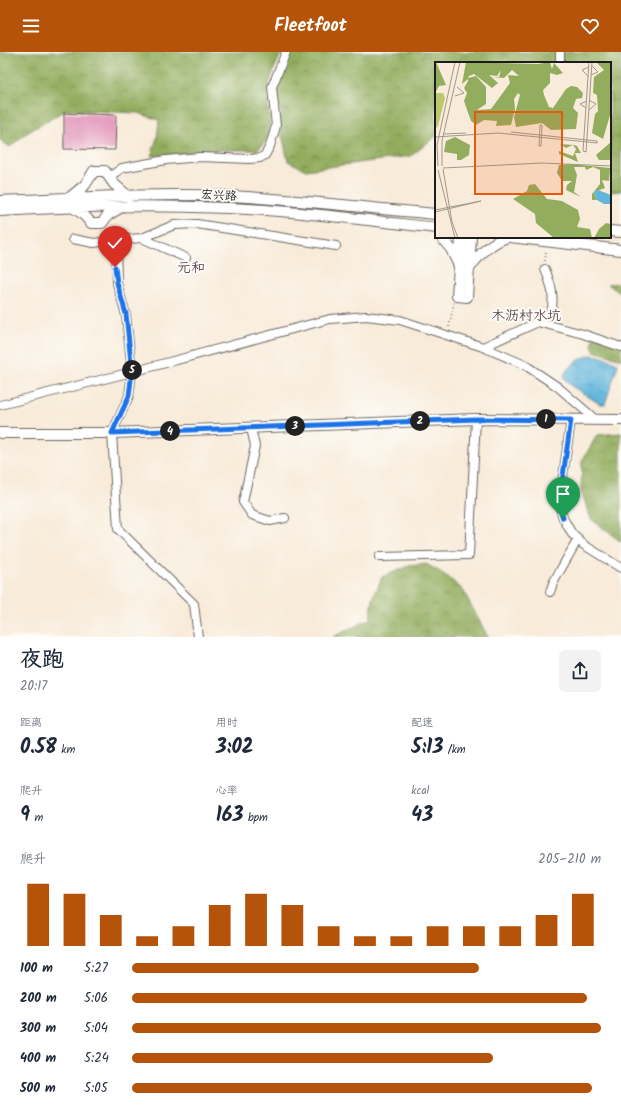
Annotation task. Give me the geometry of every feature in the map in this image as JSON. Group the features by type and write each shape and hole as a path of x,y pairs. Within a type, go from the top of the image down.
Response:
{"street":[{"path":"109,177 122,168 166,160 200,157 250,159 260,158 265,155 270,146 276,126 272,86 286,52"},
{"path":"121,207 112,212 102,223 91,223 83,214 70,204 94,171 105,171 129,197"},
{"name":"宏兴路","path":"0,211 129,197 166,195 228,196 324,202 433,212"},
{"name":"宏兴路","path":"0,201 121,207 167,206 229,208 338,217 432,228"},
{"path":"73,239 94,243 142,238 174,225 197,224 336,246"},
{"path":"611,231 621,232"},
{"path":"142,238 186,258"},
{"path":"442,238 464,269"},
{"path":"457,296 467,297 461,238"},
{"path":"464,269 471,238"},
{"path":"464,269 483,250 505,238"},
{"path":"519,238 621,250"},
{"path":"116,240 117,283 126,314 132,372 129,396 112,433 118,529 194,604 198,637"},
{"path":"483,347 538,322 551,313 553,305 553,289 545,269"},
{"path":"0,405 132,372 330,319 366,316 400,320 483,347 525,365 558,387 596,420"},
{"path":"538,322 583,334 621,347"},
{"path":"0,433 112,433 476,419 621,420"},
{"path":"379,557 469,555 476,419"},
{"path":"571,420 559,504 563,518 584,545 621,568"},
{"path":"251,428 254,446 243,502 252,515 270,521 285,518"},
{"path":"550,592 553,582 578,539"}],"path":[{"path":"545,269 547,241"},
{"path":"449,336 448,323 457,296"}],"green space":[{"path":"0,52 282,52 273,72 268,93 270,123 268,136 258,150 219,150 151,156 157,138 159,120 138,113 66,110 25,134 10,147 0,140"},
{"path":"289,52 621,52 621,191 611,192 611,62 435,62 435,137 411,156 306,170 288,161 280,126 281,114 277,94 279,79"},
{"path":"621,283 621,294 608,284"},
{"path":"595,335 621,344 621,359 594,351 592,344"},
{"path":"621,433 621,542 591,519 581,491 582,461 597,435"},
{"path":"426,564 444,574 463,590 488,637 333,637 370,619 373,599 382,577 409,566"}],"water":[{"path":"591,355 616,362 618,365 605,404 600,404 570,385 564,378 570,367 583,358"}],"building":[{"path":"64,113 116,115 115,150 64,149"}],"district":[{"name":"元和","path":"191,267"},
{"name":"木沥村水坑","path":"526,315"}],"route":[{"path":"115,267 117,283 126,314 132,372 129,396 112,433 476,419 571,420 559,504 563,518"}]}
